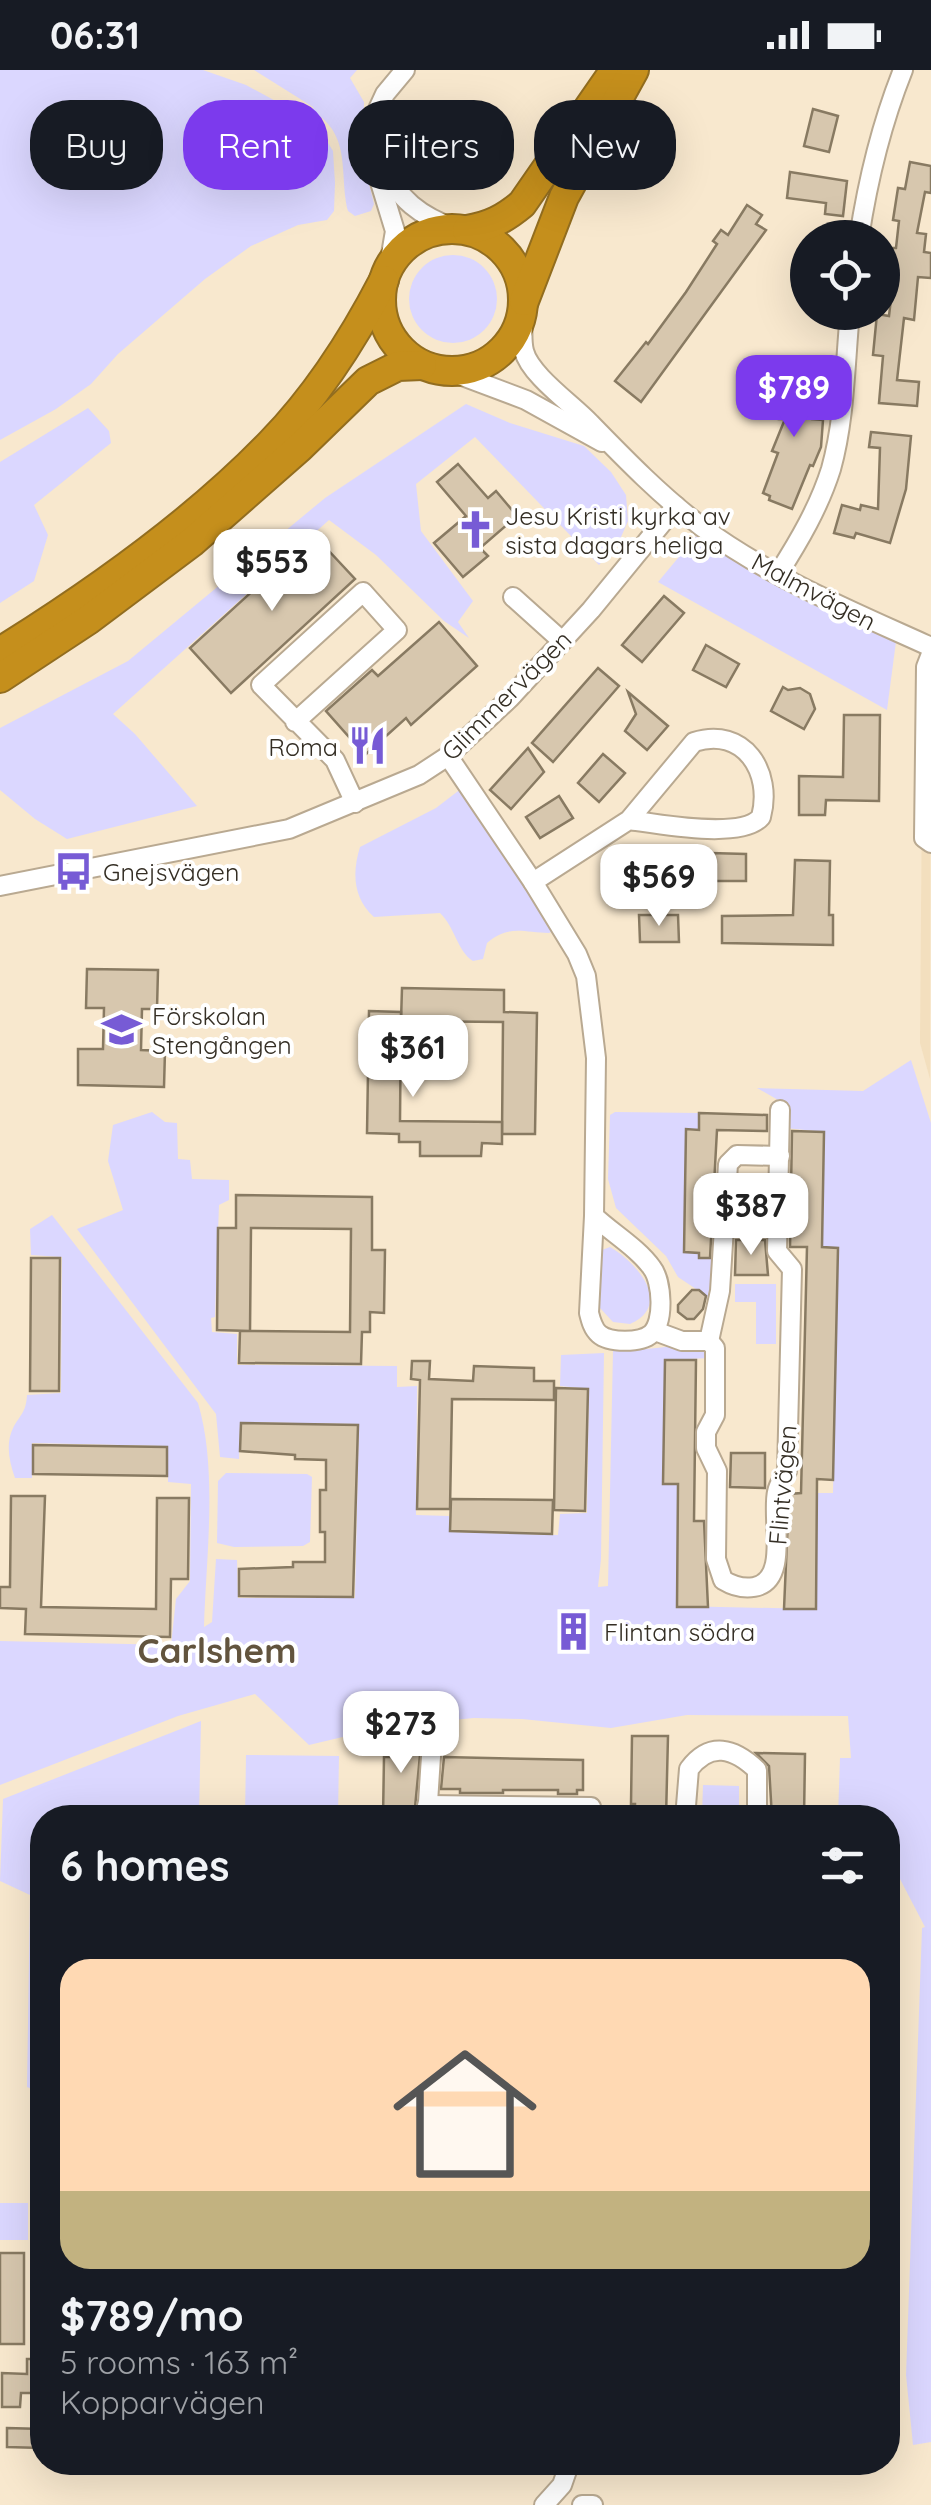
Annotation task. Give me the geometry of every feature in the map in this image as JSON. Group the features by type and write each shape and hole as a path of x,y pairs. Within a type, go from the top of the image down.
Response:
{"highway":[{"path":"0,652 178,525 271,443 310,398 353,336 401,250 436,230 488,227 504,220 522,204 615,70"},
{"path":"0,678 88,620 192,542 368,381 398,366 478,367 502,351 518,327 564,197 634,70"},
{"path":"462,230 483,235 508,256 522,285 523,307"},
{"path":"386,274 382,309 391,336 399,348 435,368"}],"street":[{"path":"382,100 405,70"},
{"path":"862,220 876,149 903,70"},
{"path":"382,190 395,231 386,274"},
{"path":"398,190 431,220 462,230"},
{"name":"Malmvägen","path":"523,307 524,350 530,365 592,424 610,447 676,506 730,546 778,574 931,651"},
{"path":"778,574 805,530 831,468 838,437 848,330"},
{"name":"Malmvägen","path":"435,368 526,400 610,447"},
{"name":"Glimmervägen","path":"0,886 289,828 419,774 448,756 510,698 642,550 676,506"},
{"path":"295,722 397,630 363,592 262,685 295,722 335,760 355,803"},
{"path":"513,597 562,640"},
{"path":"931,651 926,667 928,762 924,838 931,843"},
{"path":"533,882 629,820 694,742 727,742 754,760 765,781 761,817 746,827 729,829 629,820"},
{"path":"448,756 533,882 586,976 596,1058 592,1324 598,1334 618,1340 648,1337 654,1331 660,1295 658,1279 652,1266 594,1216"},
{"name":"Flintvägen","path":"780,1110 780,1156 777,1251 792,1270 788,1470 777,1492 773,1574 764,1584 753,1588 734,1586 724,1580 716,1559 717,1470 706,1448 706,1432 715,1415 716,1358 715,1348 708,1342 720,1291 728,1164 737,1156 780,1156"},
{"path":"654,1331 682,1341 708,1342"},
{"path":"427,1805 432,1741"},
{"path":"686,1805 689,1769 707,1752 720,1748 737,1752 757,1770 757,1805"},
{"path":"555,2502 566,2475"}],"shaded area":[{"path":"0,70 203,70 246,85 274,100 183,100 183,190 328,190 328,143 333,151 335,183 334,211 327,220 298,225 251,246 205,279 118,354 91,384 0,440"},
{"path":"254,70 357,70 350,78 363,100 348,100 348,190 371,190 374,204 371,211 355,216 348,211 339,144 328,124 328,100 302,100"},
{"path":"453,255 484,268 497,299 484,330 453,343 422,330 409,299 422,268"},
{"path":"466,404 510,423 584,446 611,472 626,495 628,521 618,544 599,565 475,437 416,484 421,531 473,601 458,622 469,638 444,621 376,555 329,520 113,714 197,806 67,839 0,790 0,728 128,661 325,498"},
{"path":"88,408 109,431 111,443 34,505 48,535 34,581 0,603 0,462"},
{"path":"703,528 897,634 887,710 658,582"},
{"path":"923,657 931,660 930,1079 920,1043"},
{"path":"466,785 560,927 549,933 502,933 487,943 483,959 473,961 440,913 374,917 362,902 355,876 360,847 436,808"},
{"path":"911,1060 931,1123 931,2442 913,2445 906,2375 925,1927 900,1879 900,1805 838,1805 840,1758 851,1758 848,1716 687,1715 611,1728 474,1718 389,1726 309,1745 255,1694 178,1716 0,1785 0,1641 171,1645 176,1599 190,1581 191,1484 168,1482 168,1446 32,1443 32,1478 15,1478 9,1445 27,1395 61,1393 62,1257 31,1255 30,1229 52,1215 198,1403 209,1485 204,1627 212,1622 216,1559 237,1560 238,1598 355,1598 359,1424 240,1422 239,1459 220,1457 216,1414 77,1229 123,1210 108,1161 113,1125 152,1112 165,1122 177,1123 178,1159 190,1160 192,1179 229,1180 229,1200 219,1205 215,1317 211,1318 212,1332 237,1334 237,1365 397,1366 397,1387 417,1386 416,1515 449,1516 450,1532 558,1535 560,1514 587,1513 589,1389 560,1386 561,1355 604,1353 598,1587 608,1586 613,1351 700,1346 711,1358 665,1360 663,1483 678,1484 677,1606 815,1609 817,1493 833,1493 838,1248 822,1247 824,1132 786,1128 785,1104 757,1088 863,1091"},
{"path":"699,1113 699,1130 686,1130 684,1251 699,1253 699,1258 714,1258 708,1297 678,1277 666,1256 616,1208 608,1179 610,1115"},
{"path":"610,1247 639,1273 650,1295 643,1316 630,1324 613,1322 600,1308 601,1254"},
{"path":"735,1284 776,1284 776,1344 756,1344 756,1302 735,1302"},
{"path":"226,1473 312,1477 310,1542 303,1546 234,1547 217,1543 218,1481"},
{"path":"201,1721 199,1805 30,1805 30,1895 0,1881 3,1799"},
{"path":"246,1755 339,1756 338,1805 245,1805"},
{"path":"703,1785 739,1786 739,1805 702,1805"},
{"path":"30,1895 30,2088 27,2087"},
{"path":"0,2203 28,2203 28,2240 0,2240"}],"building":[{"path":"813,109 838,116 829,152 804,146"},
{"path":"910,162 931,166 931,193 925,192 917,233 926,234 924,252 931,253 931,278 918,277 914,320 904,318 897,380 919,382 917,406 879,403 883,356 873,355 875,330 900,330 900,220 893,220 898,188 905,189"},
{"path":"790,172 847,181 843,216 825,214 826,203 787,198"},
{"path":"747,205 762,215 756,224 766,230 641,402 615,381 686,292 717,244 713,241 721,230 728,235"},
{"path":"776,374 812,377 812,419 823,420 821,447 792,509 769,500 770,496 763,493 778,453 772,451 785,419 779,419 781,394 775,393"},
{"path":"871,432 911,436 906,489 890,543 856,533 854,538 834,533 842,505 878,509 880,448 869,447"},
{"name":"Jesu Kristi kyrka av sista dagars heliga","path":"458,464 488,498 496,491 517,516 480,548 488,556 463,577 434,543 466,516 437,482"},
{"path":"314,535 355,579 231,693 190,648"},
{"path":"664,596 684,613 642,662 622,645"},
{"path":"439,622 477,666 411,725 406,718 365,755 326,711 372,670 378,676"},
{"path":"706,645 739,664 726,687 693,670"},
{"path":"598,668 619,686 553,762 532,743"},
{"path":"783,687 800,688 810,694 815,709 804,729 771,711"},
{"path":"628,692 668,726 647,750 625,731 636,714"},
{"path":"844,715 880,715 879,801 826,800 825,815 799,815 799,776 843,777"},
{"path":"528,748 544,772 511,809 490,790"},
{"path":"603,754 625,773 599,802 578,783"},
{"path":"559,796 573,818 540,838 526,817"},
{"path":"710,853 746,854 746,881 701,881 701,860 710,861"},
{"path":"615,858 671,858 671,887 648,887 648,895 622,895 619,882 610,882 606,877 606,867"},
{"path":"795,860 830,861 833,945 722,943 722,916 793,915"},
{"path":"639,915 678,915 679,942 640,942"},
{"name":"Förskolan Stengången","path":"87,969 158,970 157,1009 142,1009 141,1050 165,1051 164,1087 78,1085 78,1049 103,1049 104,1008 86,1008"},
{"path":"402,988 504,990 504,1012 537,1013 535,1134 502,1134 503,1022 401,1021"},
{"path":"369,1011 401,1012 400,1121 502,1122 502,1144 482,1143 481,1156 420,1156 420,1142 399,1142 399,1134 367,1133"},
{"path":"699,1113 767,1115 767,1131 717,1130 710,1258 684,1252 686,1129 699,1130"},
{"path":"792,1131 824,1132 822,1247 838,1248 833,1480 817,1479 816,1609 784,1609 789,1494 801,1493 807,1247 790,1247"},
{"path":"236,1195 372,1197 372,1250 385,1250 384,1313 370,1312 370,1332 362,1332 361,1364 239,1363 240,1331 250,1331 217,1330 218,1228 236,1228","holes":["251,1228 351,1229 350,1332 250,1331"]},
{"path":"736,1240 765,1240 768,1275 735,1275"},
{"path":"31,1258 60,1258 59,1391 30,1391"},
{"path":"692,1290 706,1296 703,1309 694,1319 687,1319 678,1312 678,1305"},
{"path":"665,1360 696,1360 694,1521 704,1521 708,1607 677,1607 678,1484 663,1484"},
{"path":"412,1361 430,1361 429,1379 473,1381 474,1366 534,1368 534,1381 554,1381 554,1400 452,1399 450,1509 417,1509 420,1380 411,1379"},
{"path":"556,1388 588,1389 585,1511 554,1510"},
{"path":"241,1423 358,1425 353,1597 239,1596 239,1569 325,1562 320,1490 326,1490 326,1460 240,1451"},
{"path":"33,1445 167,1447 167,1476 33,1474"},
{"path":"731,1453 765,1453 765,1488 730,1487"},
{"path":"11,1496 45,1496 41,1607 156,1609 157,1498 189,1498 188,1579 171,1579 170,1637 25,1634 26,1609 0,1608 0,1587 10,1587"},
{"path":"451,1499 553,1500 552,1534 450,1531"},
{"path":"389,1733 422,1734 415,1805 383,1805 384,1757 389,1757"},
{"path":"632,1736 668,1736 666,1805 631,1804"},
{"path":"756,1753 805,1754 804,1805 771,1805 769,1766"},
{"path":"444,1757 583,1760 583,1790 577,1790 577,1794 558,1794 558,1790 460,1793 460,1789 441,1789"},
{"path":"0,2253 24,2253 24,2344 0,2344"},
{"path":"30,2359 30,2393 21,2393 20,2407 2,2407 2,2373 27,2374"},
{"path":"7,2428 30,2429 30,2448 7,2447"}],"place":[{"name":"Jesu Kristi kyrka av sista dagars heliga","path":"475,529"},
{"name":"Roma","path":"368,746"},
{"name":"Gnejsvägen","path":"73,871"},
{"name":"Förskolan Stengången","path":"122,1029"},
{"name":"Flintan södra","path":"574,1631"}],"district":[{"name":"Carlshem","path":"217,1650"}]}
